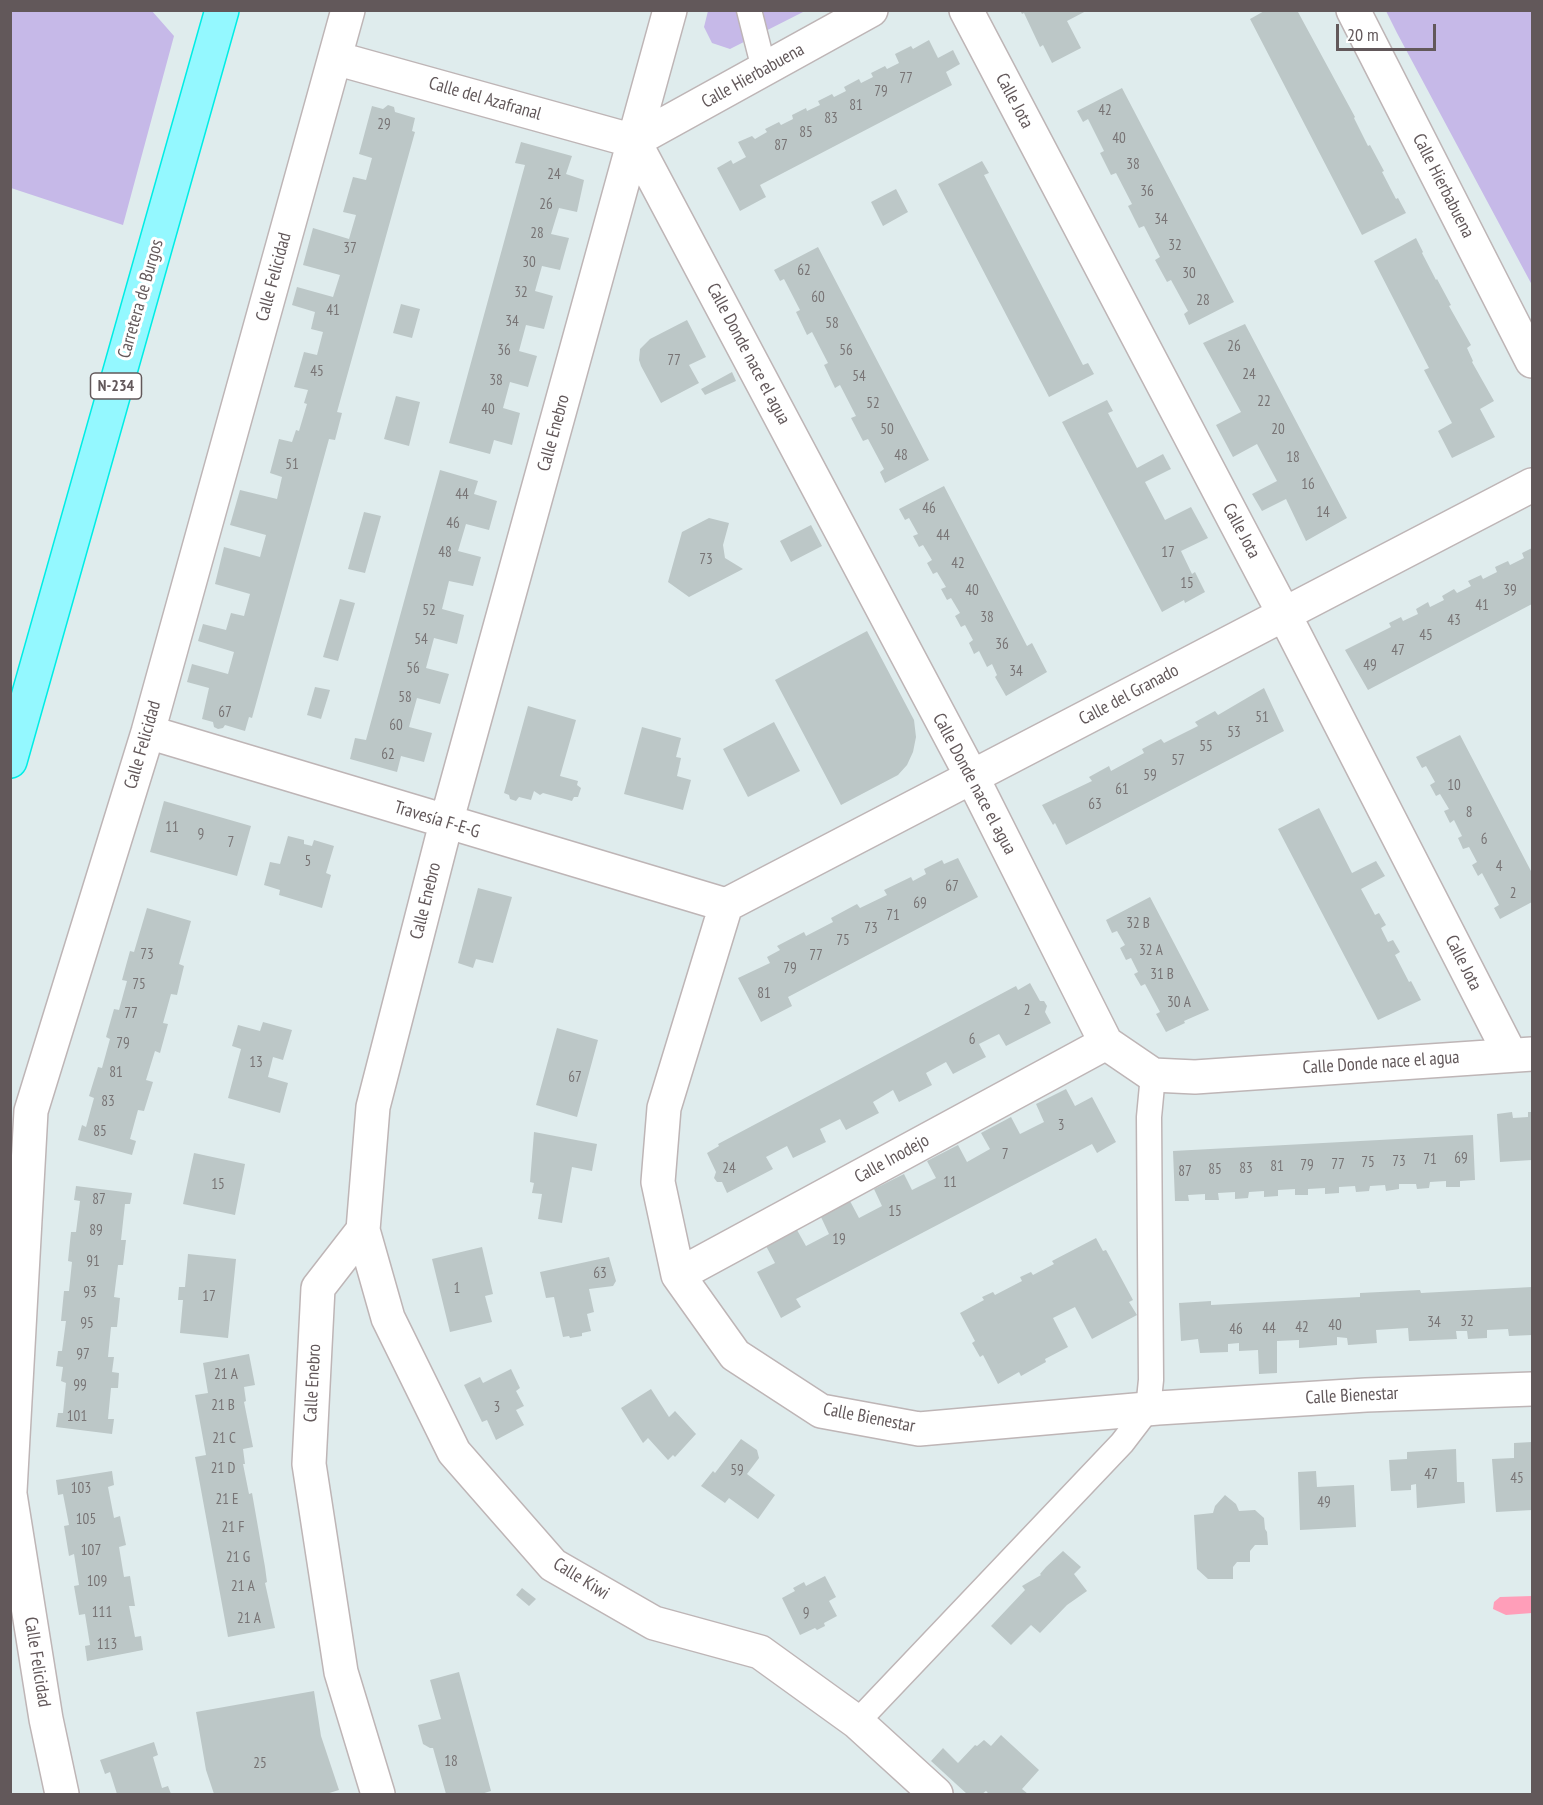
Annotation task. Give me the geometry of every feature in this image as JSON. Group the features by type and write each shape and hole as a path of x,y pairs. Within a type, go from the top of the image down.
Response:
{"highway":[{"name":"Carretera de Burgos","path":"10,761 222,10"}],"street":[{"name":"Calle Felicidad","path":"62,1794 46,1719 10,1492 32,1111 148,732 348,10"},
{"path":"749,10 764,69"},
{"name":"Calle Hierbabuena","path":"634,141 871,10"},
{"name":"Calle Jota","path":"966,10 1284,614 1521,1054"},
{"name":"Calle Hierbabuena","path":"1353,10 1533,361"},
{"name":"Calle Enebro","path":"378,1794 341,1672 309,1464 318,1288 363,1230 373,1107 446,823 634,141 667,11"},
{"name":"Calle del Azafranal","path":"335,58 634,141"},
{"name":"Calle Donde nace el agua","path":"634,141 972,777 1107,1043 1153,1075 1195,1077 1521,1054"},
{"name":"Calle del Granado","path":"726,905 1533,485"},
{"name":"Travesía F-E-G","path":"148,732 726,905"},
{"name":"Calle Bienestar","path":"726,905 664,1108 658,1182 678,1275 735,1355 822,1412 919,1429 1148,1409 1366,1395 1533,1389"},
{"name":"Calle Inodejo","path":"678,1275 1107,1043"},
{"path":"857,1722 1122,1443 1148,1409 1151,1380 1149,1117 1153,1075"},
{"name":"Calle Kiwi","path":"363,1230 388,1318 454,1452 554,1565 654,1623 760,1652 857,1722 936,1794"}],"shaded area":[{"path":"11,10 152,11 174,36 123,225 11,188"},
{"path":"708,11 805,11 730,49 712,43 704,27"},
{"path":"1386,11 1532,11 1532,285 1397,33"},
{"path":"1532,1596 1532,1613 1506,1615 1493,1609 1494,1602 1500,1597"}],"building":[{"path":"1020,10 1088,10 1067,21 1081,48 1052,63 1043,45 1040,47 1024,13 1022,14"},
{"path":"1266,10 1302,10 1298,12 1355,117 1368,146 1370,145 1384,171 1382,172 1396,199 1398,198 1406,213 1362,235 1250,19"},
{"path":"929,40 938,58 953,50 960,64 946,72 952,85 760,185 766,197 740,211 717,168 731,160 733,164 746,157 738,142 752,136 755,139 767,132 765,129 779,122 781,125 793,119 792,115 806,108 807,111 820,105 818,101 832,94 834,97 846,91 844,87 859,79 861,83 873,77 871,73 885,66 887,69 899,63 895,54 911,46 913,49"},
{"path":"1122,88 1234,302 1189,325 1184,314 1188,311 1171,280 1167,282 1155,260 1160,257 1144,226 1139,228 1128,206 1132,204 1116,173 1111,175 1100,153 1104,151 1088,119 1083,122 1077,111"},
{"path":"388,105 394,107 395,112 415,118 412,131 415,132 337,412 342,413 335,440 329,439 252,718 249,717 245,731 225,725 218,729 214,727 213,722 202,719 209,688 187,682 192,664 228,674 234,652 198,641 203,624 226,630 231,613 244,616 250,594 215,584 224,547 260,557 266,535 230,525 240,490 277,499 282,477 270,473 279,439 292,442 296,430 299,431 307,404 304,403 308,390 294,387 304,352 317,355 323,332 311,329 315,312 292,305 297,287 333,297 340,275 303,265 313,228 349,239 356,215 343,212 353,177 366,180 372,158 359,154 372,106 383,109"},
{"path":"521,142 572,156 566,174 584,180 577,212 559,208 551,234 569,238 560,270 542,266 535,291 553,296 544,329 526,325 519,351 537,356 528,387 510,382 503,408 520,413 512,445 494,440 490,454 449,443 525,165 515,163"},
{"path":"982,161 989,173 984,175 1083,365 1088,363 1094,374 1049,397 938,184"},
{"path":"896,189 908,212 883,226 871,202"},
{"path":"1416,238 1471,345 1467,348 1472,362 1494,401 1480,409 1495,437 1452,458 1438,431 1452,423 1424,370 1429,368 1374,261"},
{"path":"818,247 929,460 885,483 880,472 884,469 868,439 863,441 851,418 856,416 840,385 835,388 824,365 828,363 812,332 807,335 796,312 800,310 784,279 780,281 774,270"},
{"path":"401,304 420,309 412,338 393,333"},
{"path":"687,320 706,357 689,365 699,383 661,403 641,366 640,349 650,339"},
{"path":"1245,324 1347,518 1306,541 1286,499 1262,511 1252,494 1277,481 1257,444 1233,457 1216,425 1241,412 1203,343"},
{"path":"732,372 736,381 705,395 701,389"},
{"path":"396,396 420,402 409,446 384,439"},
{"path":"1107,400 1113,411 1108,413 1137,468 1163,454 1171,469 1145,482 1165,520 1191,507 1208,538 1181,551 1192,574 1195,572 1205,592 1162,612 1062,422"},
{"path":"440,470 478,481 474,494 497,501 489,530 466,524 458,551 481,557 473,586 449,581 442,609 464,615 457,644 434,638 426,668 449,674 440,704 417,698 409,727 432,733 424,762 401,756 397,772 350,759 355,738 366,740"},
{"path":"944,486 1027,646 1032,643 1047,672 1006,696 995,677 997,675 992,664 987,667 979,651 974,654 969,643 973,640 965,625 961,627 955,616 960,613 951,598 947,600 941,589 946,587 937,572 933,574 927,563 932,560 923,545 919,547 913,536 918,534 909,518 905,520 899,509"},
{"path":"364,512 381,516 365,573 348,569"},
{"path":"709,518 729,523 723,545 725,558 743,569 689,597 668,582 682,532"},
{"path":"811,525 822,546 791,562 780,541"},
{"path":"1532,548 1532,604 1368,690 1345,650 1391,627 1389,623 1401,617 1403,621 1418,614 1416,609 1428,602 1430,607 1444,600 1442,596 1454,589 1457,593 1471,586 1468,581 1481,575 1483,579 1497,572 1495,567 1508,561 1510,565 1524,558 1522,553"},
{"path":"340,599 355,603 338,661 323,657"},
{"path":"867,631 914,720 916,737 907,765 898,775 841,805 775,680"},
{"path":"315,687 330,690 321,719 307,715"},
{"path":"1264,688 1284,731 1066,845 1055,823 1053,825 1042,805 1092,781 1089,777 1109,766 1111,771 1144,753 1142,749 1161,739 1164,743 1198,726 1195,722 1215,711 1218,715"},
{"path":"528,706 576,720 560,776 578,781 577,785 581,788 578,797 574,797 572,801 543,793 540,795 534,791 531,800 519,797 516,801 504,793"},
{"path":"774,722 800,771 748,797 723,749"},
{"path":"642,727 681,738 676,757 681,758 677,776 691,780 683,810 624,794"},
{"path":"1460,735 1532,873 1532,902 1500,919 1494,908 1499,905 1482,873 1478,876 1472,865 1477,862 1469,847 1463,849 1458,838 1462,836 1454,820 1450,823 1444,811 1449,809 1440,794 1436,796 1430,785 1435,782 1426,766 1422,768 1416,757"},
{"path":"164,801 251,826 237,876 150,852"},
{"path":"1319,808 1352,873 1376,861 1385,876 1361,889 1375,915 1379,913 1386,925 1381,928 1388,942 1393,940 1400,952 1395,955 1421,1000 1378,1020 1278,829"},
{"path":"288,836 304,840 304,844 312,846 314,840 334,846 326,873 331,875 322,908 279,895 280,890 264,885 270,862 280,864"},
{"path":"958,858 978,897 788,997 792,1006 761,1022 738,978 770,963 767,957 780,950 777,946 804,932 806,936 833,922 831,918 857,904 860,908 887,895 884,890 911,877 913,881 926,874 924,869 942,860 944,864"},
{"path":"478,888 512,897 493,963 476,959 473,968 458,963"},
{"path":"1150,897 1209,1010 1166,1032 1156,1014 1160,1012 1145,984 1141,986 1134,974 1138,972 1131,958 1126,960 1120,948 1125,945 1117,931 1112,933 1106,920"},
{"path":"147,908 191,921 179,964 184,966 177,995 171,994 163,1023 168,1024 160,1053 155,1051 146,1080 153,1082 144,1111 138,1110 130,1139 136,1141 132,1155 78,1140 82,1125 86,1127 94,1098 89,1096 98,1067 102,1068 110,1039 106,1037 114,1009 119,1010 127,981 122,980 130,951 134,952"},
{"path":"1030,983 1040,1001 1044,1001 1047,1006 1045,1012 1051,1023 1006,1046 999,1034 979,1044 986,1057 953,1074 946,1062 926,1073 932,1085 899,1102 893,1090 873,1102 879,1113 846,1130 840,1119 820,1129 826,1142 793,1158 787,1146 766,1157 773,1169 727,1193 722,1182 717,1182 714,1178 716,1172 707,1153 719,1146 718,1144 1016,986 1018,990"},
{"path":"263,1022 292,1030 283,1060 273,1057 268,1077 288,1083 280,1113 228,1098 241,1049 232,1046 238,1025 260,1031"},
{"path":"557,1028 598,1040 577,1117 536,1105"},
{"path":"1066,1089 1075,1106 1092,1097 1116,1142 1097,1153 1092,1144 796,1299 801,1307 781,1318 757,1272 775,1263 766,1246 797,1230 806,1246 829,1234 821,1217 850,1201 859,1218 882,1206 874,1189 904,1174 912,1190 936,1178 927,1161 958,1145 967,1162 990,1149 981,1133 1011,1117 1020,1134 1044,1122 1036,1104"},
{"path":"1512,1112 1513,1118 1528,1117 1528,1112 1532,1112 1532,1160 1500,1162 1497,1114"},
{"path":"534,1132 597,1144 592,1171 572,1167 562,1223 538,1219 542,1194 532,1193 534,1183 530,1182"},
{"path":"1473,1135 1475,1180 1460,1181 1460,1187 1446,1187 1446,1181 1430,1182 1429,1188 1417,1189 1416,1184 1399,1184 1399,1189 1386,1191 1385,1185 1370,1186 1369,1191 1356,1192 1355,1186 1339,1187 1339,1193 1325,1194 1325,1188 1308,1189 1308,1195 1295,1195 1295,1189 1278,1190 1278,1196 1264,1197 1264,1191 1249,1192 1248,1198 1235,1199 1235,1192 1218,1193 1219,1200 1205,1200 1205,1194 1188,1195 1189,1201 1175,1201 1173,1151"},
{"path":"194,1153 245,1164 235,1215 183,1204"},
{"path":"76,1186 132,1193 130,1204 125,1204 121,1240 126,1240 123,1265 118,1265 114,1297 120,1298 117,1327 111,1327 108,1357 114,1357 112,1372 119,1373 118,1388 111,1388 108,1419 114,1419 112,1434 56,1427 58,1413 63,1413 66,1383 61,1381 63,1367 56,1366 58,1351 62,1351 66,1321 61,1321 64,1291 69,1291 72,1262 68,1261 71,1232 76,1232 80,1201 74,1200"},
{"path":"1096,1238 1103,1251 1106,1250 1133,1300 1129,1302 1137,1315 1092,1339 1075,1307 1053,1318 1068,1347 1045,1359 1046,1362 1021,1376 1019,1372 998,1384 983,1355 980,1357 972,1343 975,1341 960,1313 984,1300 982,1297 993,1292 995,1295 1022,1281 1020,1277 1031,1272 1033,1275 1054,1264 1052,1261"},
{"path":"482,1247 493,1294 485,1296 492,1322 450,1332 432,1259"},
{"path":"188,1254 236,1259 228,1338 180,1333 183,1300 178,1300 179,1287 185,1287"},
{"path":"609,1257 616,1281 613,1286 589,1289 594,1312 587,1314 591,1331 582,1333 582,1336 563,1337 554,1297 546,1298 540,1272"},
{"path":"1532,1287 1532,1335 1509,1336 1508,1329 1487,1330 1487,1338 1468,1339 1467,1331 1456,1331 1457,1339 1409,1341 1408,1328 1376,1330 1377,1343 1348,1345 1347,1338 1337,1337 1337,1345 1299,1348 1299,1340 1277,1341 1277,1373 1259,1374 1258,1350 1239,1351 1239,1343 1228,1344 1228,1352 1200,1353 1198,1339 1181,1341 1179,1303 1211,1301 1211,1305 1360,1297 1360,1293 1420,1290 1421,1293"},
{"path":"249,1354 255,1385 244,1387 246,1401 244,1402 253,1447 243,1449 245,1464 243,1464 249,1494 252,1493 265,1567 267,1582 265,1583 275,1628 228,1637 195,1457 206,1455 195,1395 208,1393 203,1363"},
{"path":"511,1369 520,1388 516,1391 524,1406 516,1410 524,1425 496,1440 487,1420 482,1422 464,1385 480,1377 483,1383"},
{"path":"651,1389 669,1417 675,1411 696,1434 675,1457 673,1455 668,1460 648,1438 643,1443 621,1408"},
{"path":"741,1439 757,1450 759,1458 747,1474 775,1495 758,1519 729,1498 725,1503 701,1486 713,1471 715,1473"},
{"path":"1532,1442 1532,1510 1496,1512 1492,1459 1514,1458 1514,1443"},
{"path":"1456,1449 1457,1482 1464,1482 1465,1503 1417,1508 1416,1484 1411,1485 1411,1490 1391,1491 1389,1460 1407,1459 1407,1452"},
{"path":"112,1471 114,1485 108,1487 114,1518 120,1516 126,1545 119,1547 124,1577 130,1576 135,1606 129,1606 135,1637 141,1636 143,1650 87,1661 85,1646 90,1645 85,1614 79,1615 74,1586 79,1585 74,1554 69,1556 64,1526 69,1525 63,1494 58,1495 56,1480"},
{"path":"1316,1471 1317,1487 1354,1485 1356,1527 1300,1530 1298,1472"},
{"path":"1225,1495 1236,1504 1239,1511 1255,1510 1264,1518 1268,1545 1255,1545 1250,1551 1250,1562 1237,1562 1233,1567 1233,1579 1208,1579 1197,1569 1194,1515 1213,1513 1215,1506"},
{"path":"1063,1551 1081,1567 1074,1574 1087,1591 1067,1605 1040,1633 1031,1625 1011,1645 991,1626 1025,1590 1022,1586 1041,1575"},
{"path":"825,1576 836,1597 829,1601 837,1616 824,1623 825,1626 800,1635 782,1598 795,1591 793,1588 804,1582 806,1586"},
{"path":"522,1588 536,1599 529,1606 516,1595"},
{"path":"459,1672 491,1791 481,1794 446,1794 433,1748 423,1744 418,1725 441,1719 430,1680"},
{"path":"314,1691 321,1736 339,1790 326,1794 214,1794 206,1770 196,1712"},
{"path":"1001,1735 1039,1770 1022,1789 1028,1794 989,1794 986,1791 982,1794 967,1794 931,1761 943,1748 958,1763 975,1745 977,1746 984,1740 991,1746"},
{"path":"154,1742 158,1755 153,1757 162,1788 168,1786 171,1794 117,1794 110,1772 105,1774 100,1760"}]}
